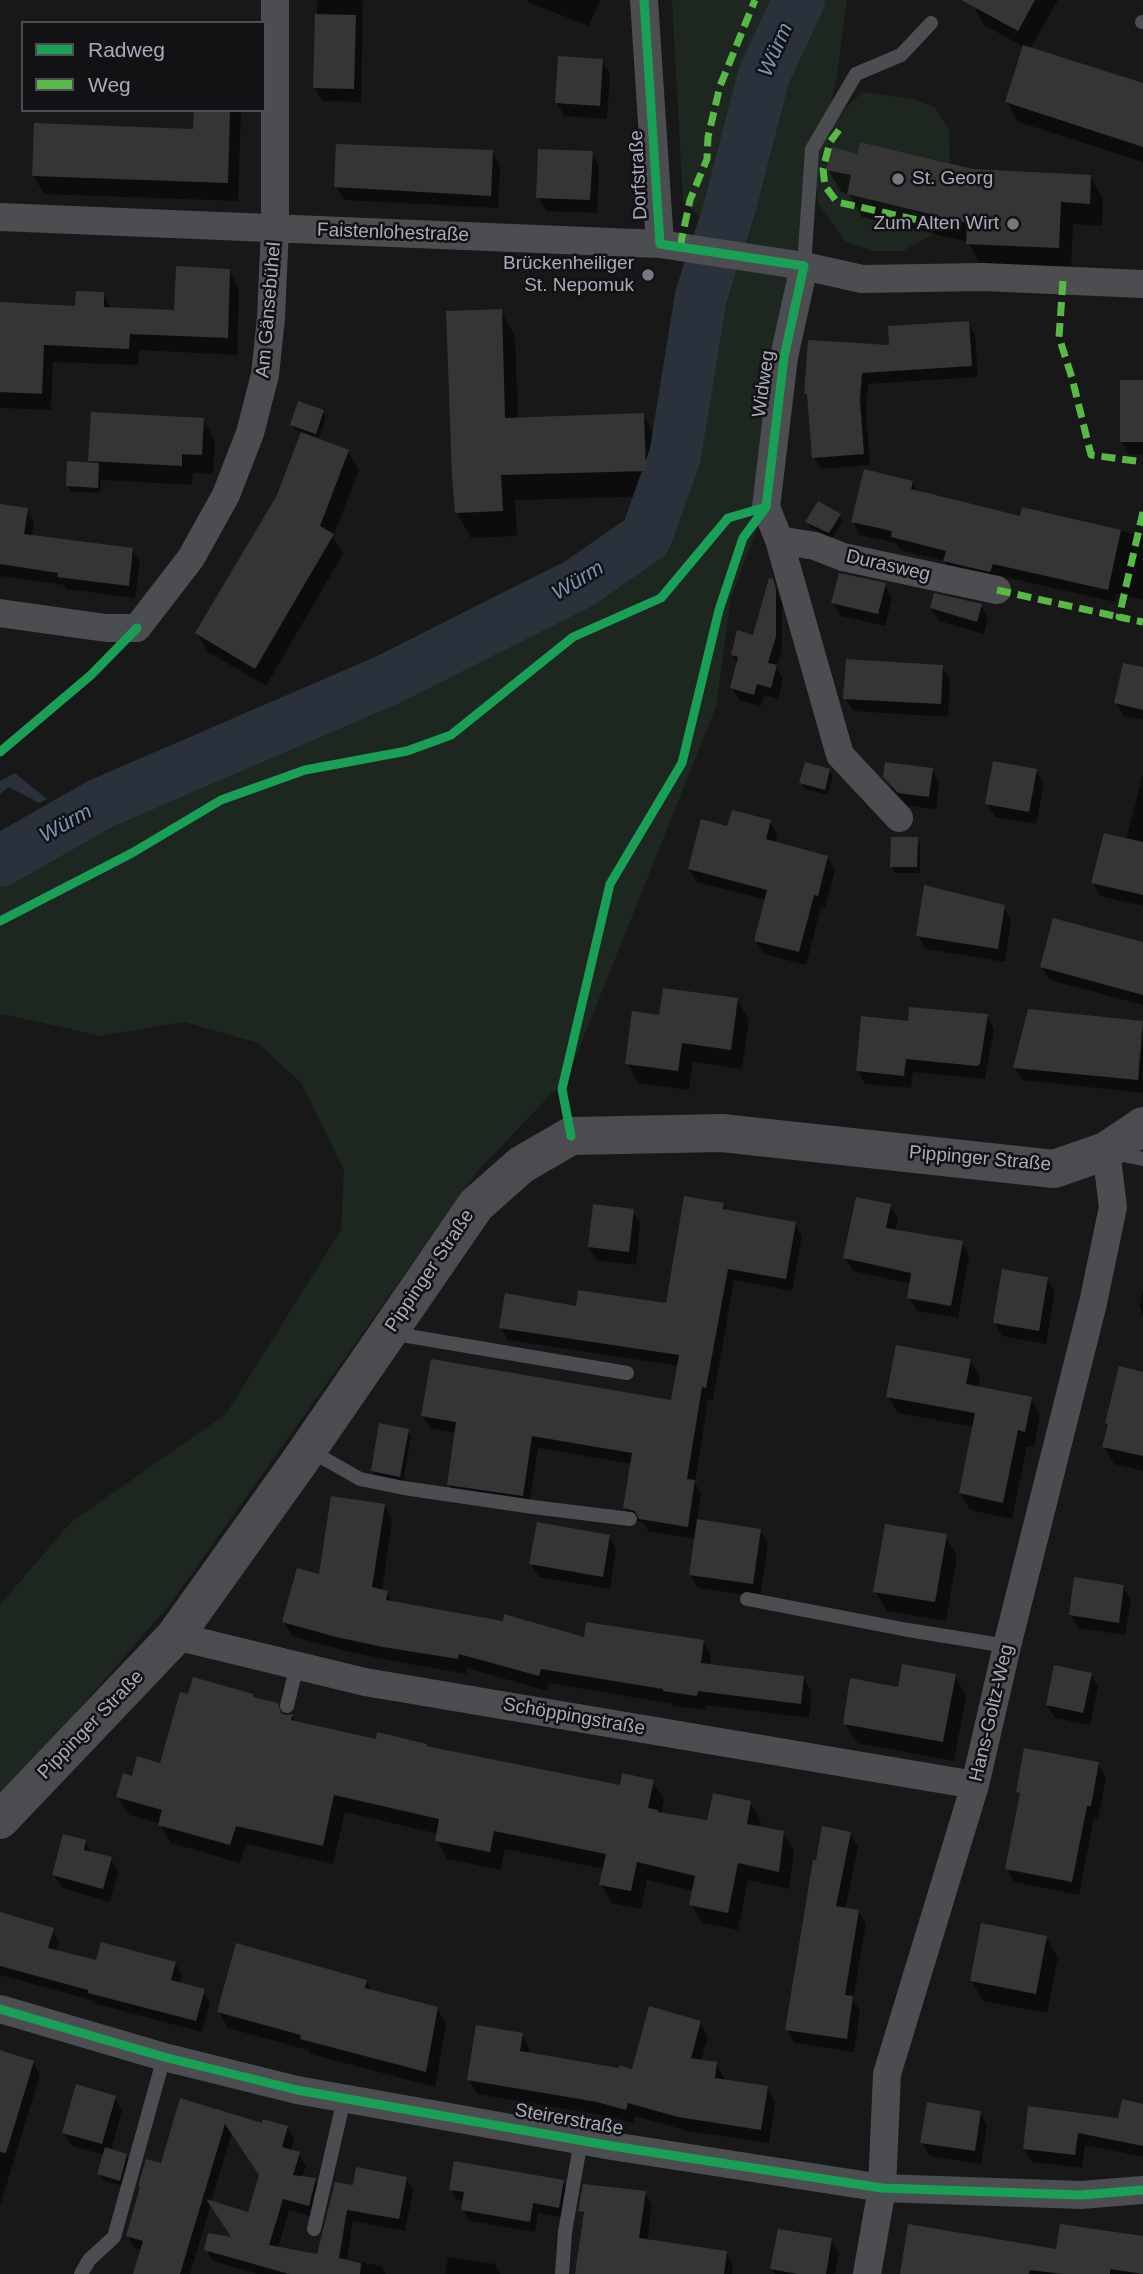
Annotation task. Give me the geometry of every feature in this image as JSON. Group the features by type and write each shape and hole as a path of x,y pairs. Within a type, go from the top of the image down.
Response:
{"main road":[{"name":"Pippinger Straße","path":"0,1820 175,1636 476,1205 521,1166 571,1136 722,1133 1054,1169 1106,1151 1143,1126"}],"street":[{"name":"Am Gänsebühel","path":"0,613 106,628 137,628 191,558 226,495 250,433 265,375 271,318 275,228 275,0"},
{"name":"Dorfstraße","path":"644,0 660,243 804,266 862,279 983,277 1143,284"},
{"name":"Faistenlohestraße","path":"0,217 660,243"},
{"name":"Widweg","path":"804,266 785,357 766,507 779,540 840,755 899,818"},
{"name":"Durasweg","path":"779,540 816,546 843,557 998,590"},
{"name":"Hans-Goltz-Weg","path":"867,2274 882,2188 887,2074 975,1786 1007,1646 1093,1303 1113,1207 1106,1151"},
{"name":"Schöppingstraße","path":"175,1636 379,1684 975,1786"},
{"name":"Steirerstraße","path":"0,2009 164,2057 297,2090 581,2140 882,2188 1081,2195 1143,2190"}],"lane":[{"path":"804,266 812,149 856,74 901,55 931,23"},
{"path":"1106,1151 1143,1159"},
{"path":"388,1333 627,1373"},
{"path":"307,1450 360,1479 404,1488 630,1519"},
{"path":"747,1600 1007,1646"},
{"path":"287,1706 297,1665"},
{"path":"81,2274 89,2260 114,2237 164,2057"},
{"path":"314,2230 344,2099"},
{"path":"562,2274 565,2232 581,2140"}],"shaded area":[{"path":"672,0 847,0 837,76 823,137 845,108 863,92 912,99 935,107 949,130 950,163 860,142 857,154 832,148 826,169 851,175 847,194 937,216 933,234 903,251 873,251 845,241 819,205 814,180 782,466 731,597 716,707 568,1076 477,1172 171,1603 0,1798 0,1605 71,1522 226,1414 341,1230 344,1170 301,1083 258,1043 184,1022 100,1036 4,1014 0,1016 0,857 39,834 362,673 573,585 677,460 702,218 683,202"},
{"path":"15,773 47,799 39,803 9,787 0,794 0,781"}],"building":[{"path":"961,0 1035,0 1018,31"},
{"path":"315,14 356,15 354,89 313,88"},
{"path":"1023,45 1143,83 1143,147 1005,102"},
{"path":"558,56 603,59 600,106 555,103"},
{"path":"194,112 230,112 228,183 32,176 34,123 193,129"},
{"path":"860,142 973,169 1091,175 1090,204 1061,202 1059,248 966,244 967,223 847,194 851,175 826,170 832,147 857,154"},
{"path":"336,144 493,150 491,196 334,187"},
{"path":"538,149 593,151 590,200 536,198"},
{"path":"176,266 230,269 228,338 130,334 129,349 44,345 42,394 0,392 0,302 75,306 76,291 104,292 104,307 174,310"},
{"path":"502,309 505,418 644,413 646,471 501,475 503,511 455,513 446,311"},
{"path":"969,321 972,366 862,373 860,400 864,454 812,458 807,394 804,394 808,340 889,345 888,326"},
{"path":"1120,380 1143,380 1143,442 1120,442"},
{"path":"298,401 324,410 316,434 290,425"},
{"path":"91,412 204,418 202,455 182,454 182,466 88,461"},
{"path":"301,432 349,450 320,526 334,534 255,669 195,633 277,495"},
{"path":"67,461 99,463 98,488 66,486"},
{"path":"864,469 913,481 911,489 1020,516 1022,507 1121,530 1108,590 993,564 990,572 943,561 946,551 891,537 892,531 851,522"},
{"path":"818,501 841,514 829,533 805,522"},
{"path":"0,504 28,508 24,534 133,548 129,586 57,577 58,573 0,564"},
{"path":"839,573 886,583 878,614 831,603"},
{"path":"769,578 773,579 776,590 776,636 768,663 777,665 771,688 757,684 754,695 730,688 738,657 731,655 737,630 753,635"},
{"path":"934,593 982,604 977,622 930,608"},
{"path":"846,659 943,665 941,704 843,699"},
{"path":"1123,663 1143,667 1143,710 1114,703"},
{"path":"993,761 1037,769 1029,812 985,804"},
{"path":"805,762 830,769 825,790 799,783"},
{"path":"885,762 933,768 929,797 898,793 883,777"},
{"path":"732,810 771,820 766,839 828,856 818,896 814,895 799,952 754,941 767,890 688,869 701,819 727,826"},
{"path":"1104,833 1143,842 1143,895 1091,883"},
{"path":"891,837 918,837 917,867 890,867"},
{"path":"924,885 1005,905 998,949 916,936"},
{"path":"1053,918 1143,942 1143,995 1040,967"},
{"path":"663,988 738,998 731,1050 682,1043 678,1071 625,1064 632,1011 659,1015"},
{"path":"909,1007 988,1014 980,1064 977,1066 906,1059 904,1076 856,1071 861,1016 908,1021"},
{"path":"1028,1009 1143,1021 1138,1080 1013,1068"},
{"path":"684,1196 724,1203 723,1209 796,1222 786,1279 728,1269 706,1388 702,1387 687,1479 695,1480 688,1527 639,1519 635,1511 623,1508 632,1453 532,1436 523,1496 447,1485 456,1422 421,1416 431,1359 671,1400 679,1355 499,1328 505,1293 576,1306 578,1290 666,1303"},
{"path":"856,1197 891,1204 886,1228 963,1241 951,1306 907,1298 911,1273 843,1258"},
{"path":"593,1204 634,1209 629,1252 588,1247"},
{"path":"1002,1269 1048,1277 1039,1331 993,1323"},
{"path":"896,1345 971,1359 966,1384 1032,1397 1025,1432 1018,1430 1003,1503 959,1493 975,1413 886,1397"},
{"path":"1119,1366 1143,1372 1143,1456 1102,1447"},
{"path":"379,1423 409,1429 400,1477 371,1471"},
{"path":"331,1496 385,1504 372,1587 388,1591 386,1600 503,1621 504,1614 584,1637 586,1622 704,1640 701,1663 804,1676 801,1704 698,1691 697,1696 541,1669 539,1676 459,1654 458,1659 383,1647 282,1622 297,1568 319,1574"},
{"path":"697,1519 761,1529 753,1584 689,1575"},
{"path":"537,1522 610,1535 603,1577 529,1564"},
{"path":"885,1524 947,1534 935,1602 873,1592"},
{"path":"1074,1577 1124,1585 1119,1623 1069,1615"},
{"path":"902,1664 956,1674 943,1742 843,1724 850,1678 898,1687"},
{"path":"1054,1665 1092,1673 1083,1713 1046,1705"},
{"path":"193,1677 278,1703 281,1713 293,1714 291,1720 376,1739 377,1732 427,1744 426,1746 620,1785 622,1773 654,1780 648,1808 658,1812 707,1820 713,1793 751,1801 747,1824 784,1831 779,1872 738,1863 728,1913 689,1905 695,1876 637,1862 631,1891 599,1885 606,1854 494,1831 490,1852 435,1841 439,1819 334,1795 323,1846 236,1826 230,1845 158,1825 162,1810 116,1797 123,1773 132,1776 137,1756 160,1763 180,1692 188,1694"},
{"path":"1024,1748 1099,1762 1072,1882 1005,1869 1020,1793 1016,1792"},
{"path":"822,1826 851,1832 836,1906 859,1910 845,1995 853,1996 847,2039 785,2030 813,1860 816,1860"},
{"path":"63,1834 86,1840 84,1850 112,1857 103,1889 52,1875"},
{"path":"0,1912 54,1928 48,1948 96,1960 101,1942 176,1962 171,1980 205,1989 196,2021 88,1993 88,1990 0,1966"},
{"path":"981,1923 1047,1936 1036,1994 970,1981"},
{"path":"236,1943 367,1980 365,1988 438,2007 426,2072 300,2039 301,2035 217,2012"},
{"path":"649,2006 701,2021 691,2058 717,2062 715,2078 768,2086 761,2130 678,2117 628,2103 626,2110 597,2102 467,2080 476,2025 523,2033 520,2051 632,2069"},
{"path":"0,2050 34,2061 6,2153 0,2152"},
{"path":"76,2084 116,2096 102,2144 62,2133"},
{"path":"180,2098 262,2123 263,2119 288,2126 282,2147 300,2152 293,2175 316,2178 309,2206 283,2199 269,2245 317,2254 335,2182 353,2185 356,2167 407,2177 399,2219 347,2210 339,2258 361,2263 360,2274 289,2274 204,2250 208,2233 231,2237 206,2199 248,2212 259,2175 225,2124 180,2274 133,2274 143,2241 126,2236 140,2187 138,2186 146,2159 161,2163"},
{"path":"1122,2099 1143,2104 1143,2146 1078,2133 1075,2155 1023,2149 1028,2106 1118,2118"},
{"path":"927,2102 981,2111 975,2151 920,2143"},
{"path":"105,2147 127,2154 120,2181 97,2174"},
{"path":"454,2161 564,2180 559,2208 533,2203 530,2222 461,2210 464,2192 449,2190"},
{"path":"583,2184 646,2191 639,2238 727,2251 724,2274 575,2274 584,2212 578,2211"},
{"path":"908,2224 1056,2249 1060,2224 1143,2236 1143,2274 1110,2269 1110,2274 1063,2274 1030,2270 1029,2274 900,2274"},
{"path":"778,2229 832,2238 826,2274 798,2274 770,2269"}],"waterway":[{"name":"Würm","path":"0,861 100,804 387,680 578,584 646,537 675,456 701,296 729,210 764,75 799,0"}],"marked path":[{"path":"680,247 690,200 707,159 708,137 720,86 755,0"},
{"path":"839,130 830,142 823,169 825,186 837,202 940,225"},
{"path":"1063,281 1059,337 1091,455 1143,462"},
{"path":"1143,512 1119,617 1143,622"},
{"path":"997,590 1119,617"}],"cycle path":[{"path":"571,1136 562,1089 610,884 682,763 719,610 743,538 766,507 784,357 804,266 660,244 644,0"},
{"path":"0,921 132,853 221,800 305,770 407,751 451,735 573,637 661,598 728,518 766,507"},
{"path":"0,752 91,675 137,628"},
{"path":"0,2009 164,2057 297,2090 612,2146 882,2188 1081,2195 1143,2190"}],"place":[{"name":"St. Georg","path":"898,179"},
{"name":"Zum Alten Wirt","path":"1013,224"},
{"name":"Brückenheiliger St. Nepomuk","path":"648,275"}]}
